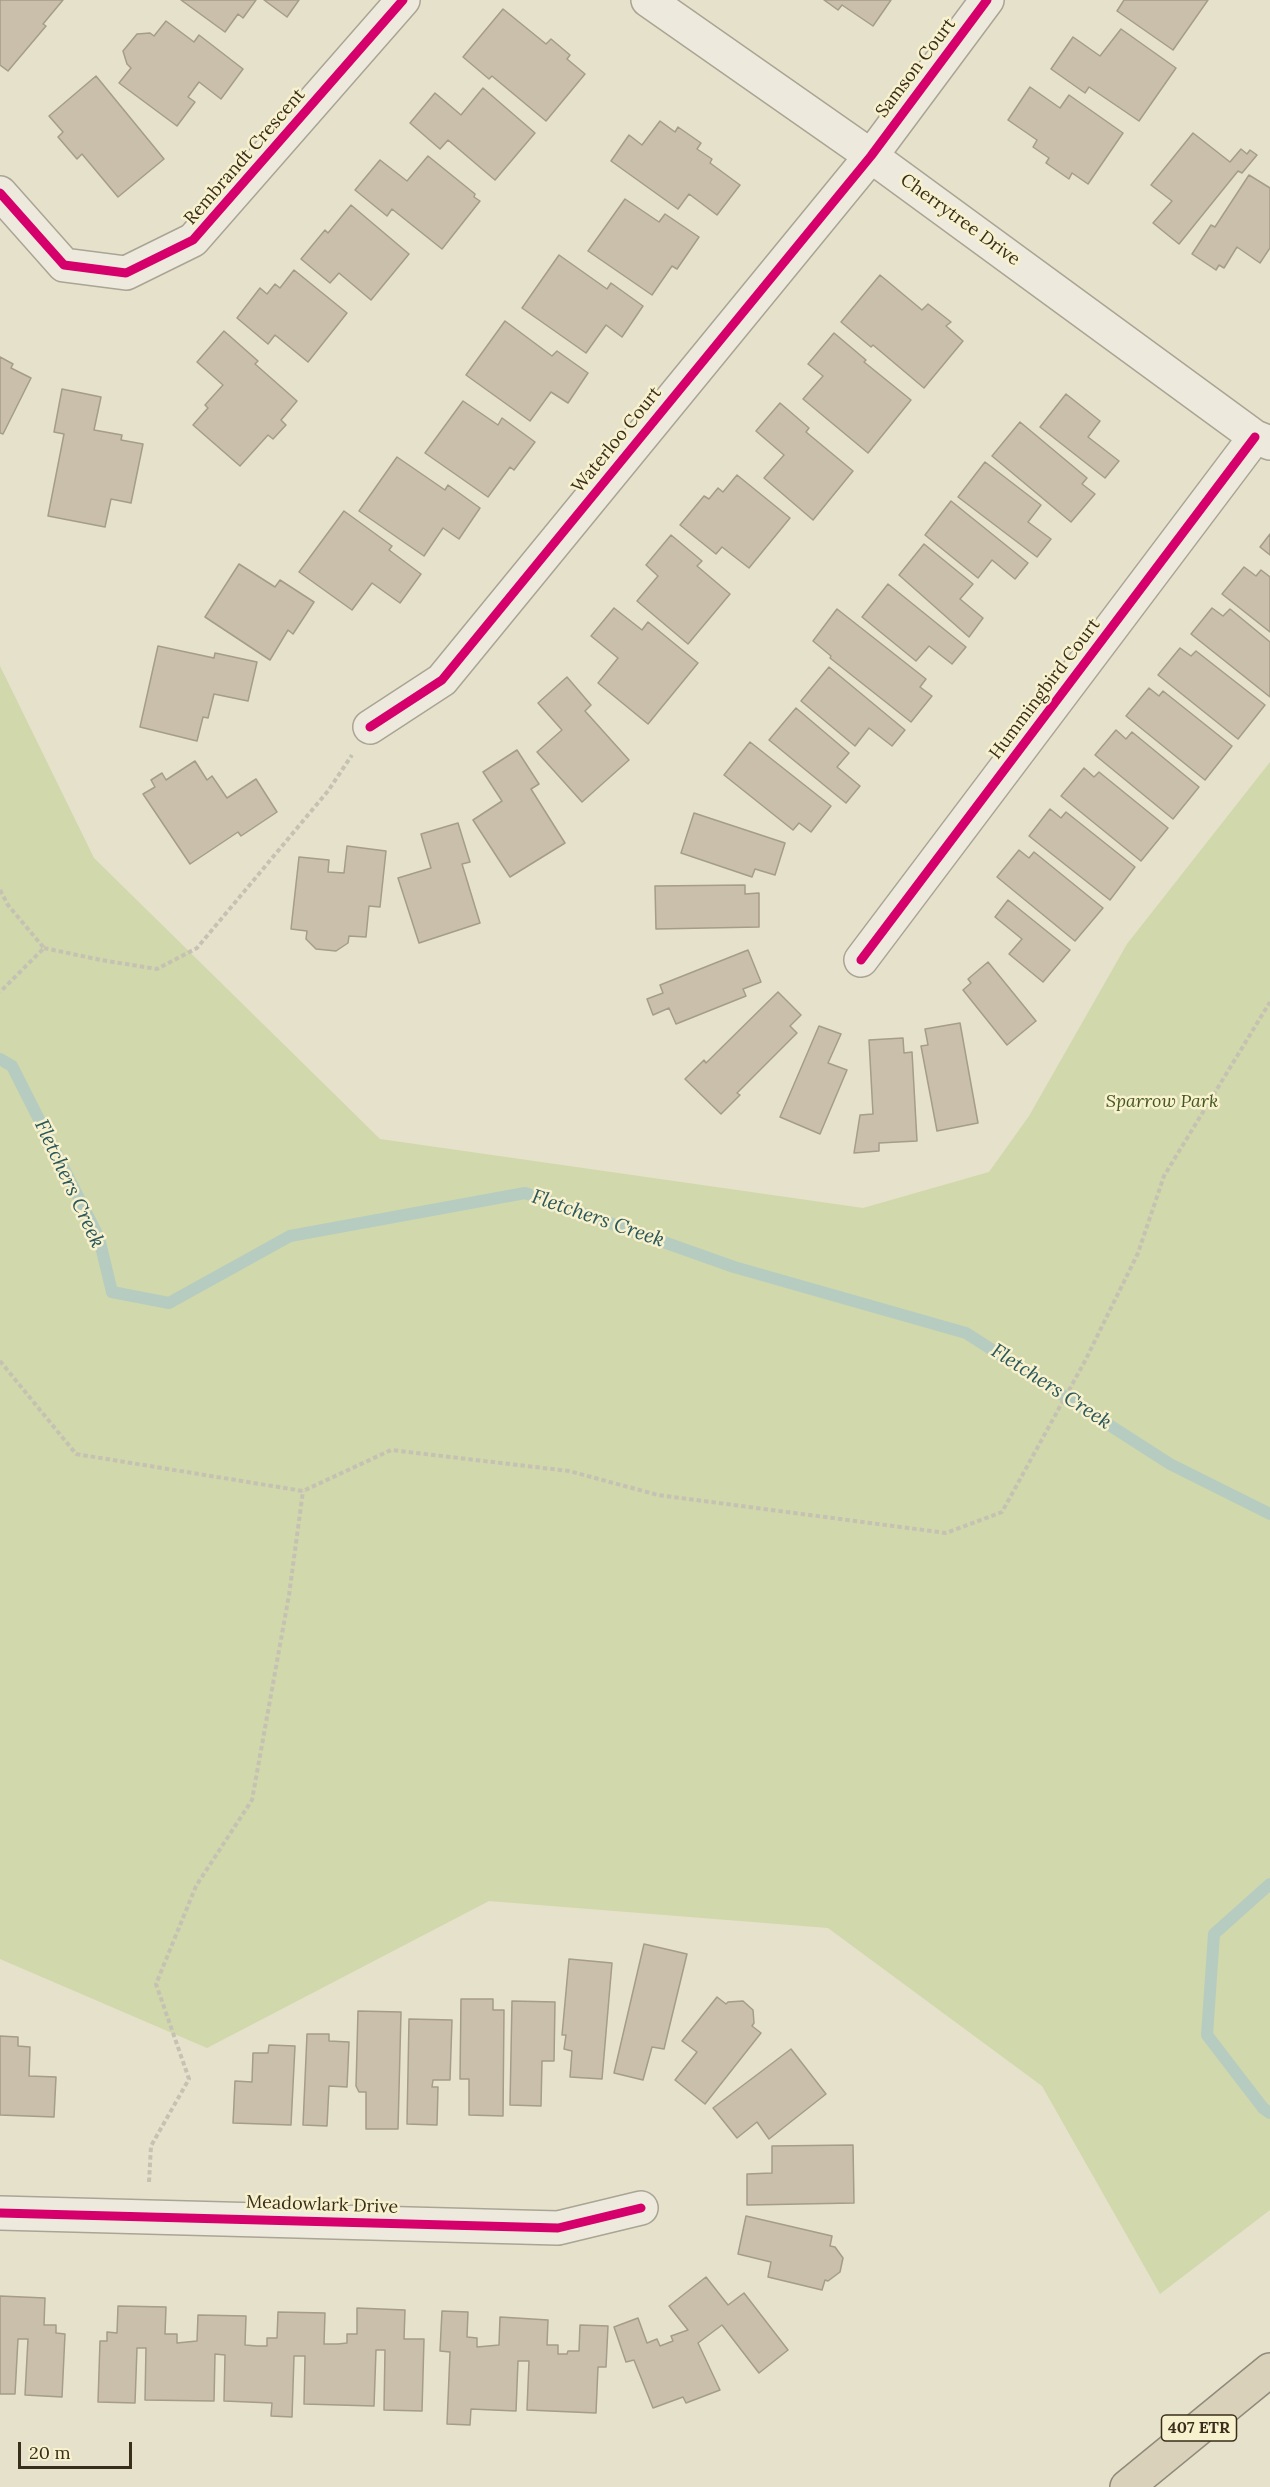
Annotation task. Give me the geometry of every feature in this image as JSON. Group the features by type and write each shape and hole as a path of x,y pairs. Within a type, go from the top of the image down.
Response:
{"highway":[{"name":"407 ETR","path":"1127,2487 1270,2370"}],"street":[{"name":"Rembrandt Crescent","path":"0,193 64,265 126,273 193,240 403,0"},
{"name":"Cherrytree Drive","path":"648,0 872,156 1263,440"},
{"name":"Samson Court","path":"872,156 987,0"},
{"name":"Waterloo Court","path":"370,727 442,680 872,156"},
{"name":"Hummingbird Court","path":"861,960 1263,440"},
{"name":"Meadowlark Drive","path":"0,2213 558,2228 641,2208"}],"path":[{"path":"0,890 9,905 44,948 157,969 197,948 328,791 370,727"},
{"path":"0,992 44,948"},
{"path":"0,1361 76,1454 303,1491 392,1450 569,1471 658,1495 946,1533 1002,1512 1085,1361 1138,1254 1164,1176 1270,1002"},
{"path":"146,2216 152,2146 189,2079 156,1984 196,1886 252,1800 289,1595 303,1491"}],"green space":[{"name":"Sparrow Park","path":"0,666 94,858 380,1139 863,1208 989,1172 1029,1116 1127,944 1270,762 1270,2210 1160,2294 1042,2086 828,1928 489,1901 207,2048 0,1959"}],"building":[{"path":"0,0 63,0 43,24 46,26 8,71 0,65"},
{"path":"181,0 256,0 243,18 238,14 225,32"},
{"path":"264,0 299,0 287,17"},
{"path":"824,0 891,0 873,26 842,5 838,10"},
{"path":"1124,0 1208,0 1173,50 1117,11"},
{"path":"503,9 546,44 551,39 570,55 567,59 585,74 546,121 492,76 489,79 463,57"},
{"path":"166,21 194,42 199,35 243,69 221,99 199,82 188,97 195,102 177,126 119,83 131,68 127,64 123,51 137,34 150,33 154,36"},
{"path":"1121,29 1176,68 1139,121 1089,87 1085,93 1051,69 1073,37 1100,56"},
{"path":"96,76 164,159 118,197 82,154 77,159 58,137 63,132 49,116"},
{"path":"1030,87 1060,108 1069,95 1123,133 1088,184 1072,173 1069,179 1046,163 1049,158 1033,147 1037,140 1008,120"},
{"path":"483,88 535,133 495,180 448,140 440,149 410,123 435,93 461,115"},
{"path":"660,121 675,132 678,127 701,143 697,149 712,159 710,163 740,185 717,215 689,194 678,209 611,161 629,135 642,145"},
{"path":"1193,133 1230,162 1241,149 1247,154 1250,150 1257,155 1242,173 1238,171 1179,244 1153,223 1172,201 1151,185"},
{"path":"428,156 475,194 474,197 480,201 442,249 392,209 387,216 355,190 380,160 407,181"},
{"path":"1249,175 1270,188 1270,248 1260,263 1237,247 1224,268 1219,265 1216,270 1192,254 1211,225 1215,227"},
{"path":"625,199 659,222 665,214 699,237 677,269 672,266 652,295 588,251"},
{"path":"351,205 409,254 371,300 339,273 330,283 301,259 325,230 328,233"},
{"path":"559,255 607,289 611,283 643,306 622,337 606,325 586,353 522,308"},
{"path":"294,270 347,313 308,362 275,335 268,344 237,318 260,288 267,294 275,284 280,288"},
{"path":"880,275 922,310 928,304 951,322 946,326 963,341 924,388 873,345 871,347 841,322"},
{"path":"505,321 552,356 557,351 588,373 568,403 551,392 530,421 466,375"},
{"path":"224,331 258,361 255,364 297,401 281,420 286,425 273,439 268,435 240,466 193,425 208,408 205,405 223,385 197,362"},
{"path":"834,333 866,360 864,362 911,400 868,453 803,399 823,376 808,364"},
{"path":"0,357 13,364 11,368 31,378 3,434 0,433"},
{"path":"62,389 101,397 94,430 122,435 121,440 143,444 131,503 111,499 105,527 48,516 64,434 54,432"},
{"path":"1066,394 1100,421 1088,437 1119,461 1105,478 1040,427"},
{"path":"463,401 498,425 502,418 535,442 514,470 510,467 488,497 425,453"},
{"path":"780,403 809,428 806,432 853,471 813,520 764,478 784,455 756,431"},
{"path":"1020,422 1087,478 1082,484 1095,494 1071,522 992,456"},
{"path":"397,457 445,490 448,485 480,508 459,539 443,528 424,556 359,511"},
{"path":"985,462 1041,505 1028,522 1051,539 1037,557 958,497"},
{"path":"737,475 790,518 749,568 722,547 716,554 680,525 704,496 709,499 718,488 723,492"},
{"path":"951,501 1028,563 1015,579 992,560 978,578 925,535"},
{"path":"344,511 392,546 389,550 421,574 400,603 372,583 352,610 299,572"},
{"path":"1270,534 1270,555 1260,547"},
{"path":"671,535 702,561 697,566 730,594 688,644 637,601 658,576 646,565"},
{"path":"924,544 973,584 960,599 983,618 969,637 899,575"},
{"path":"239,564 275,587 280,580 314,602 293,634 288,630 270,660 205,617"},
{"path":"1244,567 1256,576 1261,570 1270,577 1270,632 1222,594"},
{"path":"888,584 966,647 952,664 929,646 916,661 862,617"},
{"path":"614,608 642,630 648,622 698,663 648,724 598,683 618,658 591,636"},
{"path":"1212,608 1223,616 1230,609 1270,642 1270,697 1191,634"},
{"path":"837,609 926,679 920,687 932,696 911,722 830,658 831,656 813,641"},
{"path":"158,646 214,658 215,653 257,662 248,701 214,694 208,718 203,717 197,741 140,727"},
{"path":"1180,648 1191,656 1196,651 1265,705 1238,739 1158,675"},
{"path":"829,667 905,730 892,746 869,728 855,746 801,701"},
{"path":"567,677 591,705 585,711 629,760 582,802 537,752 562,730 538,703"},
{"path":"1149,688 1159,696 1163,691 1232,746 1205,780 1126,716"},
{"path":"796,708 849,753 837,767 860,786 846,803 769,740"},
{"path":"1116,730 1126,739 1132,732 1199,787 1173,819 1095,755"},
{"path":"750,742 831,806 811,832 799,823 793,830 724,775"},
{"path":"517,750 539,784 531,789 565,843 510,877 473,820 502,801 483,772"},
{"path":"195,761 207,780 212,776 227,798 256,779 277,812 241,836 238,832 190,864 143,794 155,787 151,780 162,773 166,780"},
{"path":"1084,768 1094,777 1099,772 1168,828 1141,861 1061,796"},
{"path":"1050,809 1061,818 1066,812 1135,867 1110,900 1029,836"},
{"path":"694,813 785,843 775,875 755,869 752,877 681,853"},
{"path":"458,823 470,862 462,864 480,923 419,943 398,878 431,868 421,834"},
{"path":"347,846 386,851 380,907 369,906 366,937 349,936 348,943 336,951 316,949 306,939 307,931 291,929 299,857 329,860 328,872 344,873"},
{"path":"1019,850 1029,858 1034,852 1103,908 1075,941 997,877"},
{"path":"745,885 745,894 759,893 759,927 656,929 655,886"},
{"path":"1008,900 1070,950 1043,982 1009,954 1022,939 995,917"},
{"path":"748,950 761,982 743,989 746,996 676,1024 669,1008 653,1015 647,999 663,993 660,985"},
{"path":"988,962 1036,1021 1007,1045 963,990 971,983 968,979"},
{"path":"778,992 801,1015 790,1026 797,1033 737,1093 740,1095 721,1114 685,1079 704,1060 706,1063"},
{"path":"960,1023 978,1123 937,1131 921,1046 928,1045 925,1029"},
{"path":"819,1026 841,1034 828,1063 847,1070 820,1134 780,1117"},
{"path":"903,1038 904,1053 912,1052 917,1141 879,1143 879,1151 854,1153 860,1115 873,1114 869,1040"},
{"path":"644,1944 687,1954 664,2049 652,2047 643,2080 614,2073"},
{"path":"569,1959 612,1963 602,2079 570,2077 572,2051 564,2049 566,2035 562,2035"},
{"path":"717,1997 726,2004 743,2001 753,2010 754,2023 752,2026 761,2033 705,2104 675,2080 697,2052 682,2041"},
{"path":"461,1999 493,1999 493,2010 504,2010 503,2116 469,2115 469,2079 460,2079"},
{"path":"512,2001 555,2002 554,2061 542,2061 541,2106 510,2105"},
{"path":"358,2011 401,2012 398,2129 366,2129 366,2092 359,2092 356,2086"},
{"path":"409,2019 452,2020 450,2080 433,2080 432,2087 438,2087 437,2125 407,2124"},
{"path":"307,2034 329,2034 329,2041 349,2042 347,2087 329,2086 327,2126 303,2125"},
{"path":"0,2036 18,2037 18,2046 30,2047 29,2076 56,2077 54,2117 0,2115"},
{"path":"269,2045 295,2046 291,2125 233,2123 235,2081 252,2082 253,2053 268,2053"},
{"path":"791,2049 826,2094 769,2139 757,2122 737,2138 713,2108"},
{"path":"853,2145 854,2203 747,2205 747,2174 772,2173 772,2146"},
{"path":"746,2216 832,2236 830,2246 835,2247 843,2258 840,2272 828,2281 825,2280 822,2290 768,2277 771,2262 738,2254"},
{"path":"706,2277 728,2305 744,2293 788,2350 759,2373 722,2325 698,2343 720,2390 686,2403 683,2397 653,2408 634,2360 626,2362 614,2327 638,2318 647,2343 657,2339 660,2346 673,2341 671,2336 688,2330 669,2306"},
{"path":"0,2296 45,2298 44,2325 56,2325 56,2333 65,2334 62,2397 25,2395 28,2339 18,2339 15,2394 0,2394"},
{"path":"118,2306 166,2307 165,2334 177,2334 177,2343 197,2341 198,2315 246,2316 245,2345 257,2346 267,2346 267,2338 277,2338 278,2312 325,2313 324,2344 338,2344 347,2343 347,2334 357,2334 357,2308 405,2310 404,2339 424,2339 422,2411 384,2410 385,2350 376,2350 374,2406 304,2404 305,2356 294,2356 292,2417 271,2416 272,2403 224,2401 225,2355 215,2354 214,2401 145,2400 146,2348 137,2348 135,2403 98,2402 100,2341 107,2341 107,2332 117,2333"},
{"path":"442,2311 468,2312 467,2337 477,2338 477,2347 499,2345 500,2317 548,2320 547,2345 558,2345 558,2354 579,2351 580,2325 608,2326 606,2367 598,2367 596,2413 527,2410 529,2361 518,2361 516,2411 471,2409 470,2425 447,2424 450,2352 440,2351"}],"waterway":[{"name":"Fletchers Creek","path":"0,1059 12,1066 99,1238 112,1292 169,1303 290,1236 525,1193 734,1267 966,1333 1170,1464 1270,1514"},
{"name":"Fletchers Creek","path":"1270,1884 1214,1934 1207,2035 1263,2108 1270,2113"}],"cycle path":[{"path":"0,193 64,265 126,273 193,240 403,0"},
{"path":"370,727 442,680 871,156 987,0"},
{"path":"861,960 1255,437"},
{"path":"0,2213 558,2228 641,2208"}]}
